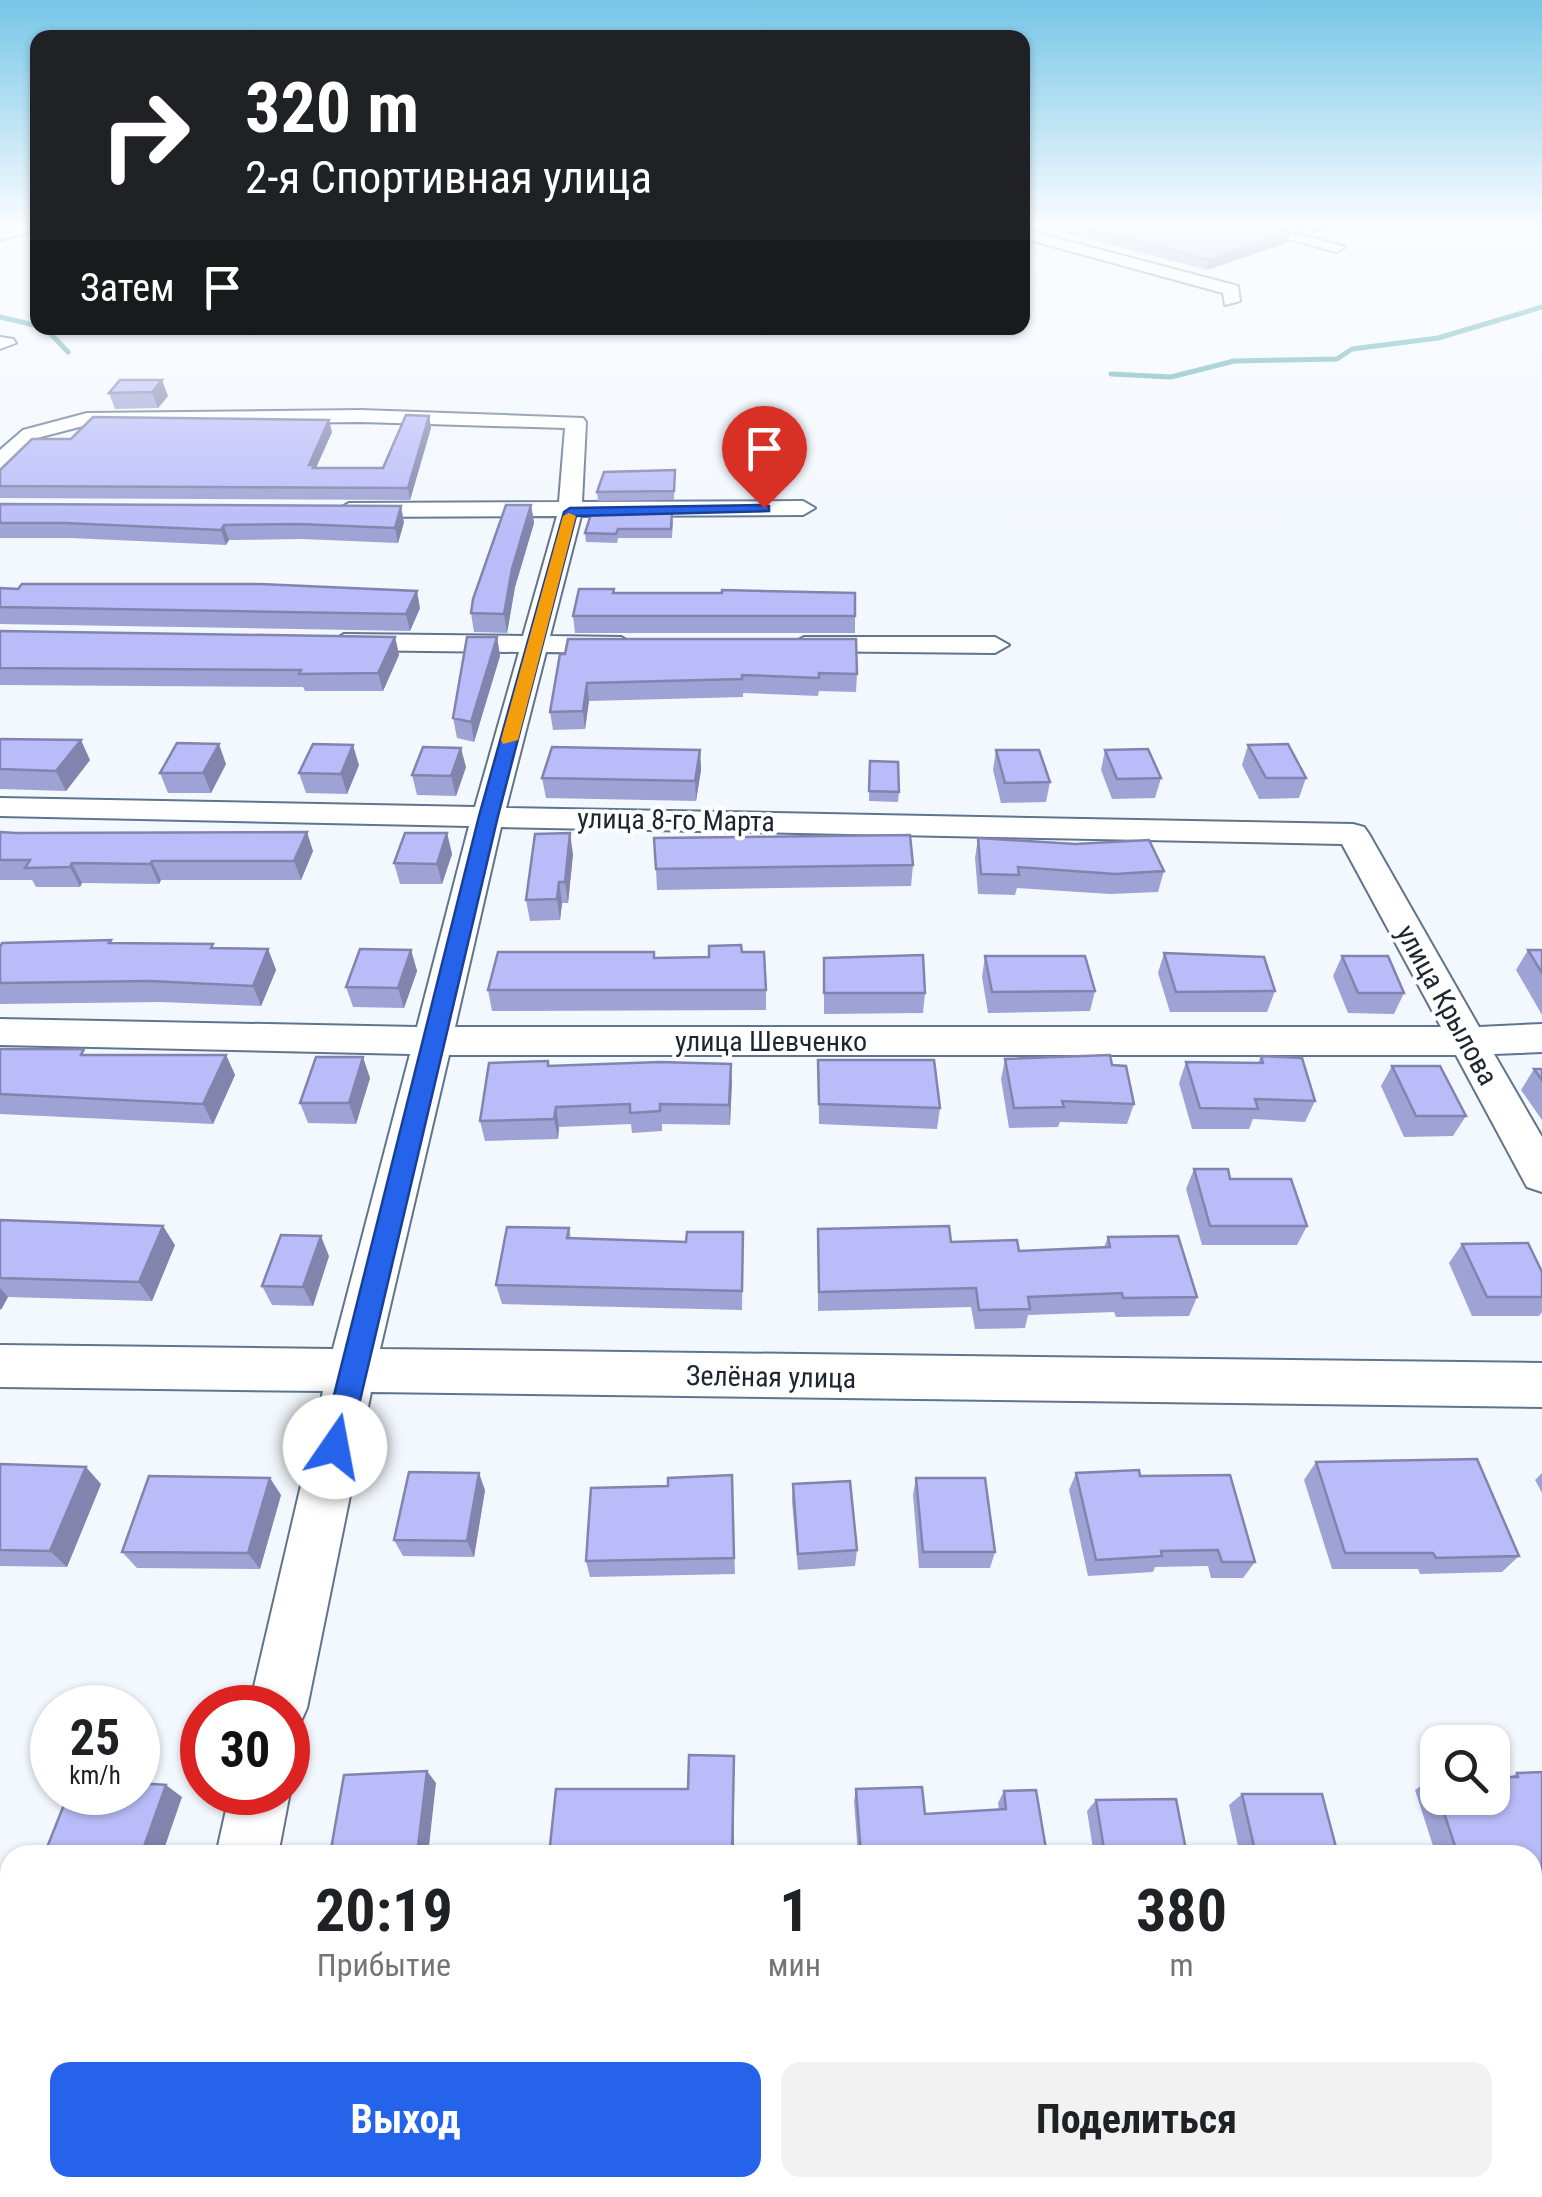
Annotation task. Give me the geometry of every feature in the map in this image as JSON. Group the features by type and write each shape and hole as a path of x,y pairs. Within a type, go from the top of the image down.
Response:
{"street":[{"path":"0,462 30,434 87,419 361,416 576,422 570,512 488,816 351,1372 283,1685"},
{"path":"334,510 570,512 803,508"},
{"path":"317,642 655,645"},
{"path":"775,645 995,644"},
{"name":"улица 8-го Марта","path":"0,807 1353,834"},
{"name":"улица Крылова","path":"1353,834 1542,1175"},
{"name":"улица Шевченко","path":"0,1032 435,1041 1542,1038"},
{"name":"Зелёная улица","path":"0,1366 1542,1385"},
{"path":"248,1845 255,1815"}],"building":[{"path":"120,380 162,380 152,392 109,393"},
{"path":"406,415 429,416 408,488 0,486 0,470 32,439 71,439 93,417 329,420 309,465 383,468"},
{"path":"675,470 674,491 597,492 604,472"},
{"path":"0,504 401,506 395,528 298,524 224,525 221,530 0,523"},
{"path":"506,505 531,505 512,569 504,614 471,613 473,599"},
{"path":"672,512 671,529 585,533 591,514"},
{"path":"22,584 260,584 417,591 406,614 0,607 0,588 18,589"},
{"path":"579,589 614,589 613,593 855,593 855,616 573,616"},
{"path":"0,631 395,637 378,673 299,674 301,670 0,668"},
{"path":"467,637 497,637 471,722 453,718"},
{"path":"568,639 856,639 857,674 587,683 583,711 550,712 560,654 565,654"},
{"path":"0,739 81,740 56,771 0,769"},
{"path":"177,743 219,744 203,773 160,773"},
{"path":"313,744 353,745 341,774 299,773"},
{"path":"1288,744 1306,778 1266,778 1248,745"},
{"path":"423,747 461,748 451,776 412,775"},
{"path":"552,747 700,750 695,781 542,778"},
{"path":"1148,749 1161,778 1117,779 1105,750"},
{"path":"996,750 1039,750 1050,782 1005,783"},
{"path":"870,761 898,762 899,792 869,791"},
{"path":"0,832 307,832 294,861 72,863 70,867 25,868 30,860 0,860"},
{"path":"405,833 447,833 437,864 394,863"},
{"path":"570,833 565,882 559,882 557,899 526,900 535,834"},
{"path":"910,835 913,865 656,869 654,838"},
{"path":"978,838 1075,844 1149,840 1164,871 1115,874 1018,867 1019,875 981,874"},
{"path":"111,940 109,943 268,949 253,986 150,981 0,983 2,943"},
{"path":"741,945 742,952 764,952 766,990 488,990 498,952 654,952 654,958 709,957 709,946"},
{"path":"360,949 411,950 398,988 346,987"},
{"path":"1528,950 1542,950 1542,973"},
{"path":"1164,953 1264,957 1275,991 1176,992"},
{"path":"923,955 925,993 824,993 824,958"},
{"path":"985,956 1085,956 1095,991 992,992"},
{"path":"1342,956 1388,956 1404,993 1358,993"},
{"path":"0,1049 84,1049 81,1055 226,1055 203,1104 0,1094"},
{"path":"1110,1055 1112,1065 1126,1066 1134,1104 1062,1101 1064,1107 1014,1108 1005,1059"},
{"path":"1261,1056 1302,1058 1315,1101 1255,1099 1258,1109 1200,1108 1186,1062 1263,1063"},
{"path":"316,1057 363,1057 349,1103 300,1103"},
{"path":"818,1060 934,1060 940,1108 819,1104"},
{"path":"548,1061 548,1066 731,1064 729,1105 660,1104 660,1111 630,1113 630,1104 556,1107 554,1119 480,1121 489,1063"},
{"path":"1392,1066 1440,1066 1466,1116 1416,1116"},
{"path":"1194,1169 1228,1169 1230,1179 1291,1179 1307,1226 1210,1226"},
{"path":"0,1220 163,1226 139,1282 0,1278"},
{"path":"949,1226 951,1242 1017,1240 1019,1251 1110,1247 1108,1237 1178,1236 1197,1297 1123,1298 1122,1293 1028,1297 1030,1309 979,1310 976,1288 819,1292 818,1229"},
{"path":"507,1227 569,1228 567,1238 686,1242 687,1232 743,1232 742,1291 496,1285"},
{"path":"281,1235 321,1236 303,1287 262,1286"},
{"path":"1528,1243 1542,1272 1542,1297 1487,1297 1462,1244"},
{"path":"1477,1459 1519,1556 1436,1558 1433,1553 1345,1553 1316,1462"},
{"path":"0,1464 86,1467 50,1551 0,1550"},
{"path":"1139,1470 1140,1476 1230,1475 1255,1562 1222,1562 1218,1550 1161,1551 1162,1556 1096,1560 1076,1473"},
{"path":"409,1472 479,1473 467,1541 394,1540"},
{"path":"732,1475 734,1558 586,1561 591,1488 668,1486 668,1478"},
{"path":"149,1476 270,1478 248,1553 122,1552"},
{"path":"916,1478 985,1478 995,1552 923,1552"},
{"path":"850,1481 857,1550 798,1554 793,1484"},
{"path":"689,1755 734,1756 732,1845 550,1845 556,1789 688,1789"},
{"path":"427,1771 418,1845 332,1845 344,1775"},
{"path":"1542,1772 1542,1845 1455,1845 1445,1815 1510,1815 1510,1777 1518,1777 1517,1773"},
{"path":"922,1787 925,1814 1006,1809 1004,1791 1036,1790 1045,1845 860,1845 856,1789"},
{"path":"1242,1794 1322,1794 1335,1845 1254,1845"},
{"path":"1176,1799 1185,1845 1103,1845 1096,1800"},
{"path":"60,1815 155,1815 145,1845 48,1845"}],"waterway":[{"path":"1111,374 1171,377 1234,361 1337,359 1352,349 1438,338 1470,329"},
{"path":"52,335 68,352"}],"slow traffic":[{"path":"509,740 569,516"}],"route":[{"path":"335,1447 488,816 570,512 764,508"}]}
